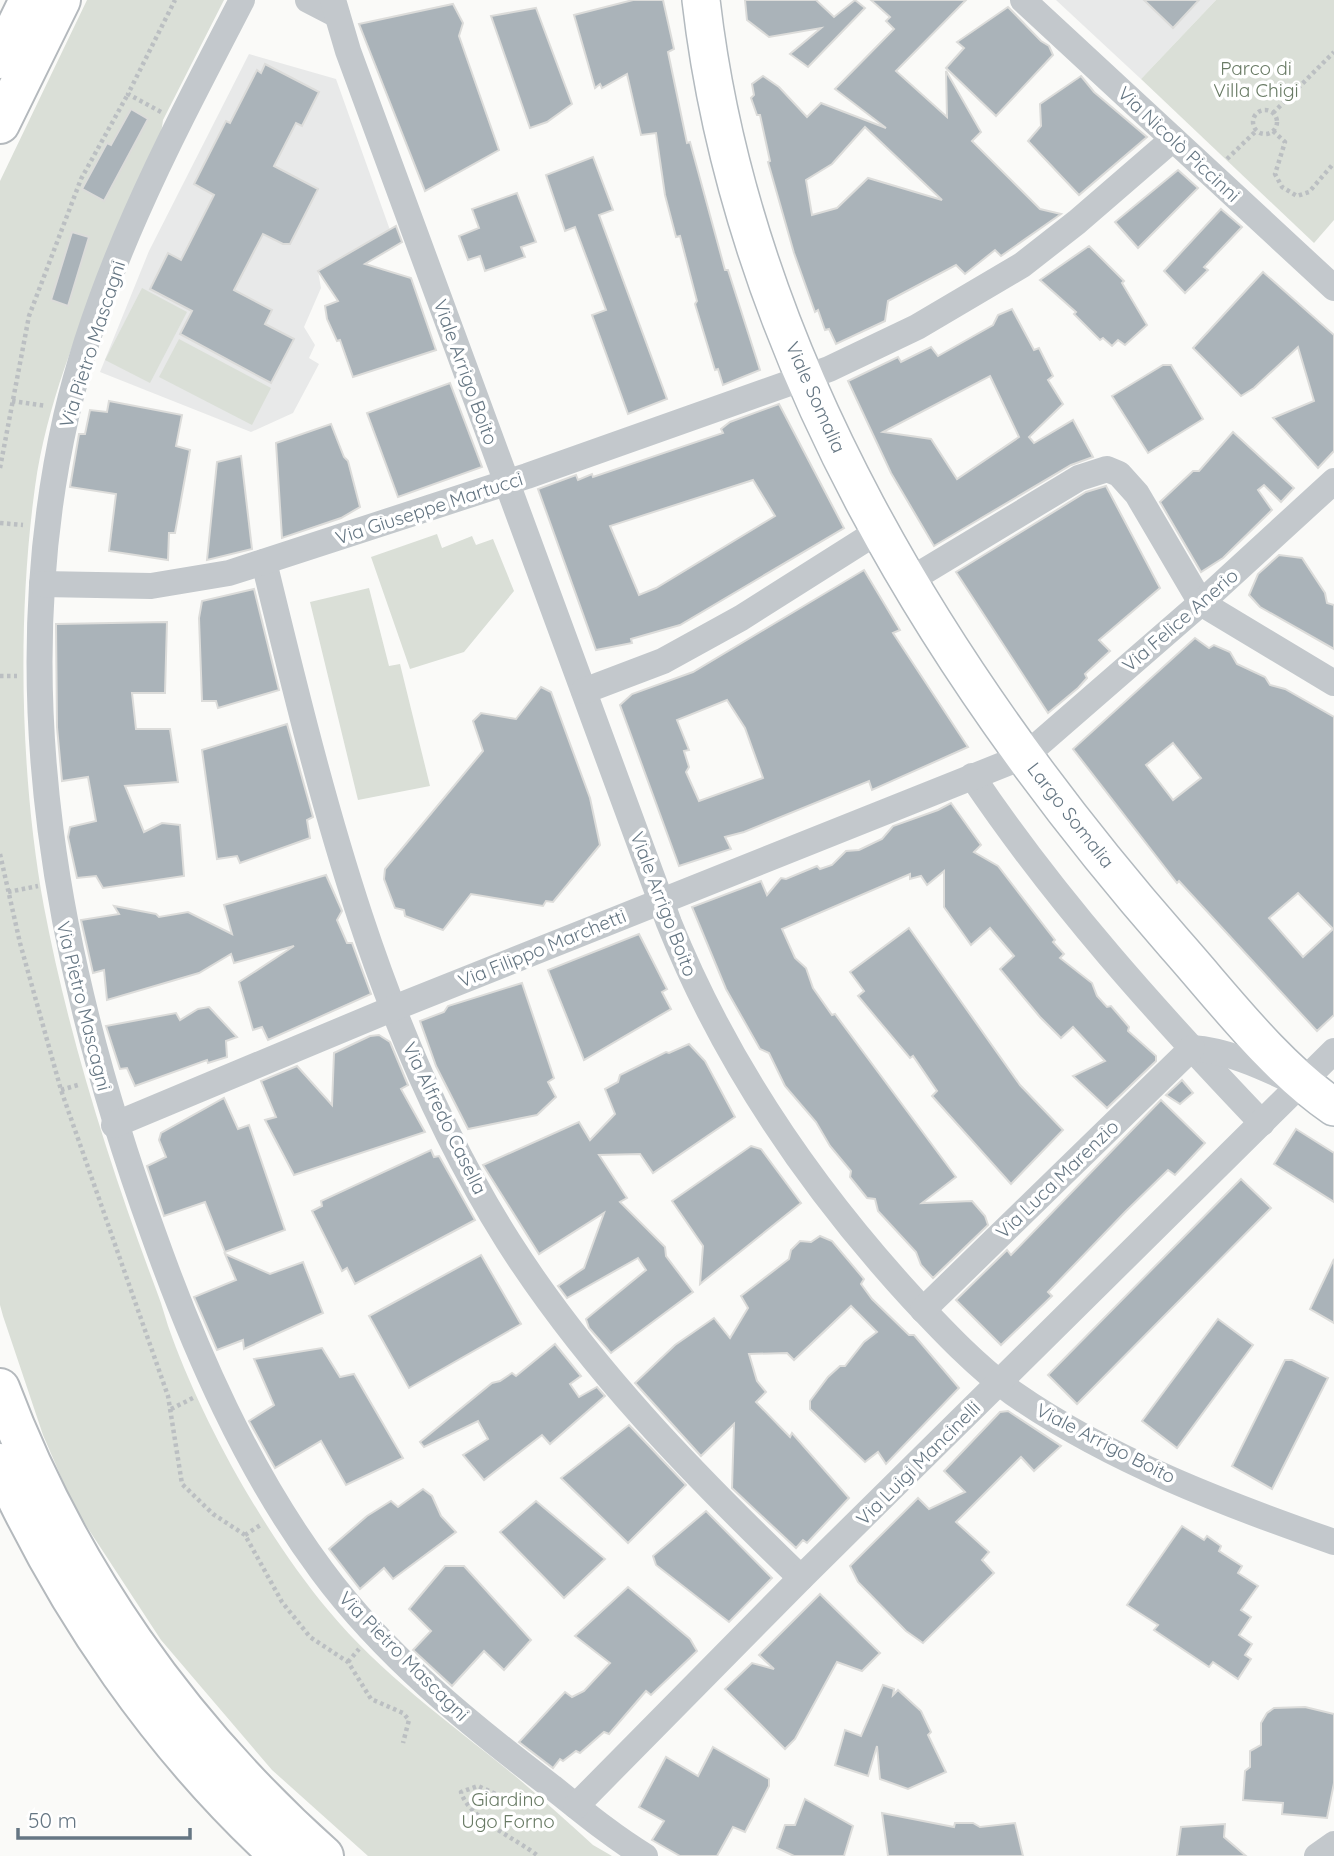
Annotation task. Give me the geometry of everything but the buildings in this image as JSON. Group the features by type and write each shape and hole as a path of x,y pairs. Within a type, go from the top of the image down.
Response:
{"highway":[{"path":"0,59 29,0"},
{"path":"0,124 61,0"},
{"path":"0,1388 46,1496 99,1592 127,1635 217,1750 324,1856"},
{"path":"0,1463 76,1607 118,1671 208,1785 280,1856"}],"main road":[{"name":"Viale Somalia","path":"701,0 716,100 737,184 765,276 805,378 880,530 1025,756"},
{"name":"Largo Somalia","path":"1025,756 1153,919 1302,1085"},
{"path":"1302,1085 1334,1107"}],"street":[{"path":"308,0 335,8"},
{"name":"Via Nicolò Piccinni","path":"1023,0 1334,288"},
{"name":"Via Pietro Mascagni","path":"246,2 159,162 123,247 85,352 61,445 42,584 38,644 42,742 57,882 77,981 114,1125 172,1285 206,1369 264,1480 314,1560 356,1613 428,1684 507,1754 645,1856"},
{"name":"Viale Arrigo Boito","path":"335,8 348,51 661,901 708,1013 755,1093 847,1221 923,1310 1000,1382 1062,1424 1115,1451 1253,1513 1334,1542"},
{"name":"Via Giuseppe Martucci","path":"42,584 162,585 214,576 507,482 805,378 871,351 990,286 1063,234 1173,139"},
{"path":"910,580 1079,478 1100,470 1113,471 1133,488 1201,603 1334,683"},
{"name":"Via Felice Anerio","path":"1025,756 1201,603 1334,481"},
{"path":"584,691 663,661 718,631 880,530"},
{"name":"Via Alfredo Casella","path":"264,562 326,808 359,915 394,1008 465,1165 510,1244 612,1380 683,1461 801,1578"},
{"name":"Largo Somalia","path":"972,776 1025,756"},
{"path":"972,776 1012,835 1069,908 1262,1124 1334,1051"},
{"name":"Via Filippo Marchetti","path":"114,1125 394,1008 972,776"},
{"path":"1192,1048 1208,1050 1256,1065 1302,1085"},
{"name":"Via Luca Marenzio","path":"923,1310 1192,1048"},
{"name":"Via Luigi Mancinelli","path":"576,1806 801,1578 1262,1124"},
{"path":"1317,1856 1334,1844"}],"path":[{"path":"0,468 29,316 63,224 81,179 175,0"},
{"path":"1273,113 1334,52"},
{"path":"128,94 165,114"},
{"path":"1266,109 1273,113 1277,120 1273,131 1263,134 1256,131 1252,123 1257,111 1266,109"},
{"path":"1212,174 1256,131"},
{"path":"1273,131 1285,142 1275,174 1283,187 1297,196 1308,192 1334,163"},
{"path":"12,401 48,407"},
{"path":"8,892 57,882"},
{"path":"171,1409 198,1395"},
{"path":"245,1535 269,1521"},
{"path":"348,1662 364,1644"},
{"path":"519,1789 523,1797 516,1803 478,1786 461,1792 464,1801 481,1817 538,1856"}],"shaded area":[{"path":"1056,0 1216,0 1141,79"},
{"path":"249,54 336,79 390,230 318,271 321,288 304,327 315,345 309,358 319,364 293,413 251,432 100,372 149,251"}],"green space":[{"name":"Giardino Ugo Forno","path":"87,0 224,0 163,120 159,147 85,313 55,399 43,442 35,487 25,590 24,643 30,805 44,907 78,1053 123,1198 186,1372 220,1444 283,1549 328,1610 371,1656 593,1845 612,1856 368,1856 272,1770 161,1640 74,1507 43,1435 3,1316 0,1305 0,181"},
{"name":"Parco di Villa Chigi","path":"1216,0 1334,0 1334,220 1314,243 1141,79"},
{"path":"142,288 187,312 150,383 105,360"},
{"path":"179,339 271,388 252,425 159,377"},
{"path":"437,534 442,548 472,536 476,545 493,539 514,591 464,652 410,669 371,557"},
{"path":"369,588 389,666 400,664 430,786 358,800 310,602"}]}
